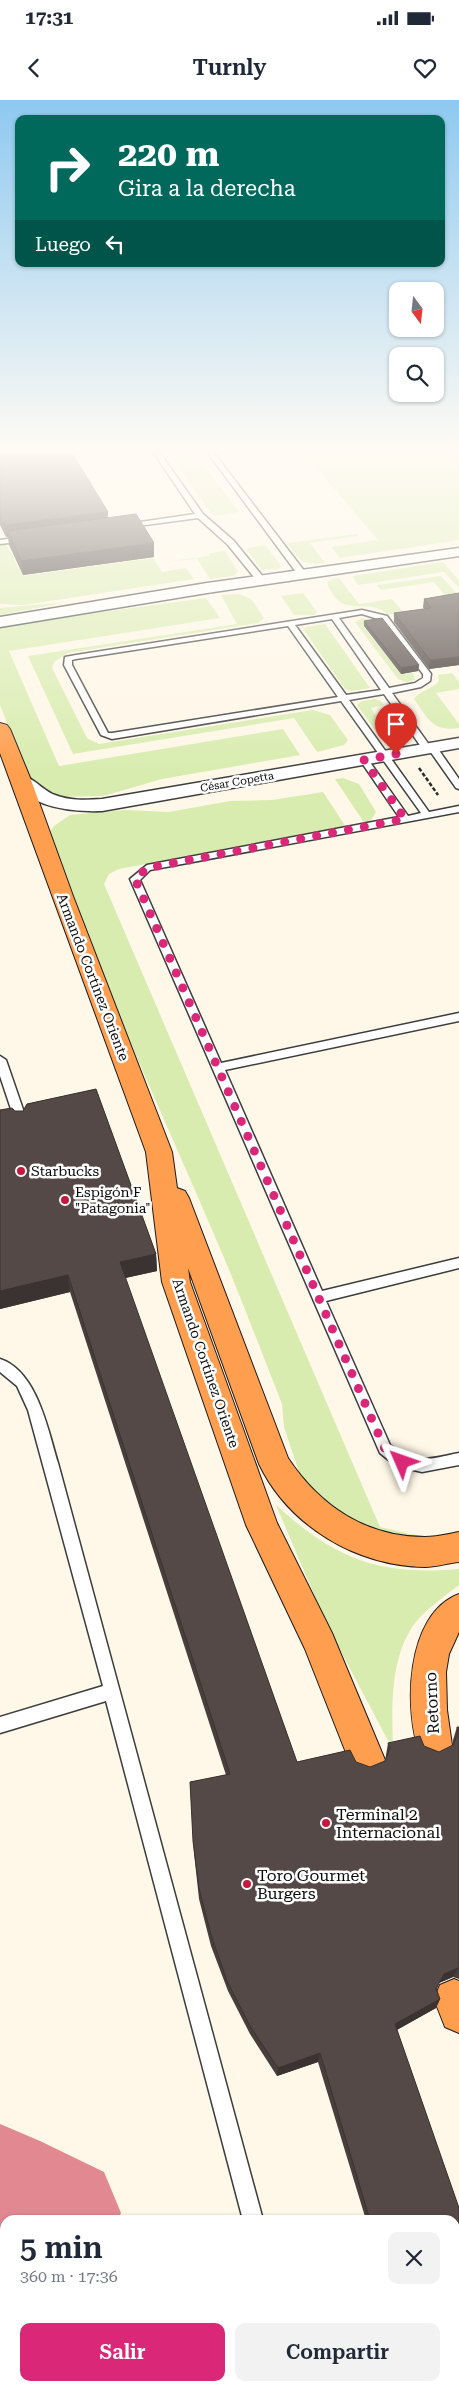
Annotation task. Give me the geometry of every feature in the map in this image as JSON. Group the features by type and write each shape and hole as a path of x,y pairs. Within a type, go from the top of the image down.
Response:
{"highway":[{"name":"Armando Cortínez Oriente","path":"0,729 12,768 159,1152 176,1282 262,1525 320,1644 368,1760"},
{"path":"159,1152 275,1464 301,1500 324,1520 350,1534 382,1544 425,1552 459,1547"},
{"name":"Retorno","path":"434,1745 429,1704 430,1659 440,1635 459,1609"}],"street":[{"path":"0,622 261,580 403,560"},
{"name":"César Copetta","path":"12,768 31,790 45,799 70,805 90,806 430,748 457,746"}],"lane":[{"path":"245,560 261,580"},
{"path":"291,560 302,574"},
{"path":"362,612 384,618 427,674 427,679 418,685 388,691 126,736 112,736 105,735 68,665 68,660 76,656 334,616 362,612"},
{"path":"334,616 459,786"},
{"path":"290,623 427,815"},
{"path":"364,760 405,819"},
{"path":"459,809 147,868 135,879 320,1297 385,1449 402,1462 422,1466 459,1459"},
{"path":"218,1068 459,1017"},
{"path":"0,1060 22,1124"},
{"path":"320,1297 459,1263"},
{"path":"0,1364 22,1382 35,1410 113,1691 252,2215"},
{"path":"0,1724 113,1691"}],"green space":[{"path":"0,560 14,560 23,576 139,560 154,560 162,572 186,568 194,579 24,605 0,604"},
{"path":"198,560 231,560 238,571 233,576 210,579"},
{"path":"254,560 276,560 281,566 278,569 261,569"},
{"path":"301,560 323,560 325,563 311,564"},
{"path":"443,562 459,581 459,588 444,572 358,585 352,576"},
{"path":"441,576 459,596 459,612 434,582 381,590 377,585"},
{"path":"339,578 359,604 392,599 403,612 388,615 380,609 348,605 340,602 333,595 327,583 332,579"},
{"path":"303,593 317,612 314,615 294,615 281,596"},
{"path":"239,594 251,599 264,618 258,623 68,653 54,662 52,668 87,738 99,744 313,710 330,715 348,740 344,745 317,752 294,718 73,754 28,656 237,624 221,595"},
{"path":"206,598 220,618 9,651 59,766 283,729 300,755 162,779 103,796 58,797 31,783 0,705 0,626"},
{"path":"68,602 0,615 0,608"},
{"path":"362,618 372,620 374,623 363,626 401,674 413,673 415,680 407,682 398,679 355,622"},
{"path":"325,624 370,688 352,691 345,689 303,629"},
{"path":"452,673 459,682 459,689 436,693 459,724 459,728 450,729 437,726 427,718 414,699 439,681 438,675"},
{"path":"375,699 381,701 384,705 371,708 377,718 392,716 405,734 403,736 390,740 380,737 357,705 362,701"},
{"path":"343,778 359,784 376,812 370,822 365,824 335,779"},
{"path":"323,792 346,827 119,869 109,874 104,884 380,1527 459,1542 359,1531 302,1481 284,1427 282,1404 247,1314 110,995 49,833 54,826 70,815 125,810 169,812 230,801 272,800"},
{"path":"276,1505 318,1539 360,1560 405,1570 459,1569 459,1585 419,1618 400,1652 394,1684 393,1750 328,1627"}],"building":[{"path":"459,593 459,657 430,660 394,613 431,608 424,599"},
{"path":"382,618 419,665 401,668 364,621"},
{"name":"Terminal 2 Internacional","path":"96,1089 156,1254 120,1262 297,1762 350,1750 356,1762 370,1767 385,1761 390,1748 388,1743 420,1736 424,1746 439,1752 453,1745 458,1733 457,1727 459,1727 459,1968 444,1974 436,1989 440,1999 395,2024 459,2208 459,2215 369,2215 320,2053 278,2068 250,2026 227,1981 211,1935 199,1888 193,1841 190,1782 230,1774 68,1275 0,1291 0,1110 12,1108 15,1111 23,1111 27,1104"}],"taxiway":[{"path":"0,2181 63,2213"}],"place":[{"name":"Starbucks","path":"21,1171"},
{"name":"Espigón F \"Patagonia\"","path":"65,1200"},
{"name":"Terminal 2 Internacional","path":"326,1823"},
{"name":"Toro Gourmet Burgers","path":"247,1884"}],"route":[{"path":"396,754 364,760 405,819 147,868 135,879 136,885 320,1297 385,1449 402,1462"}]}
